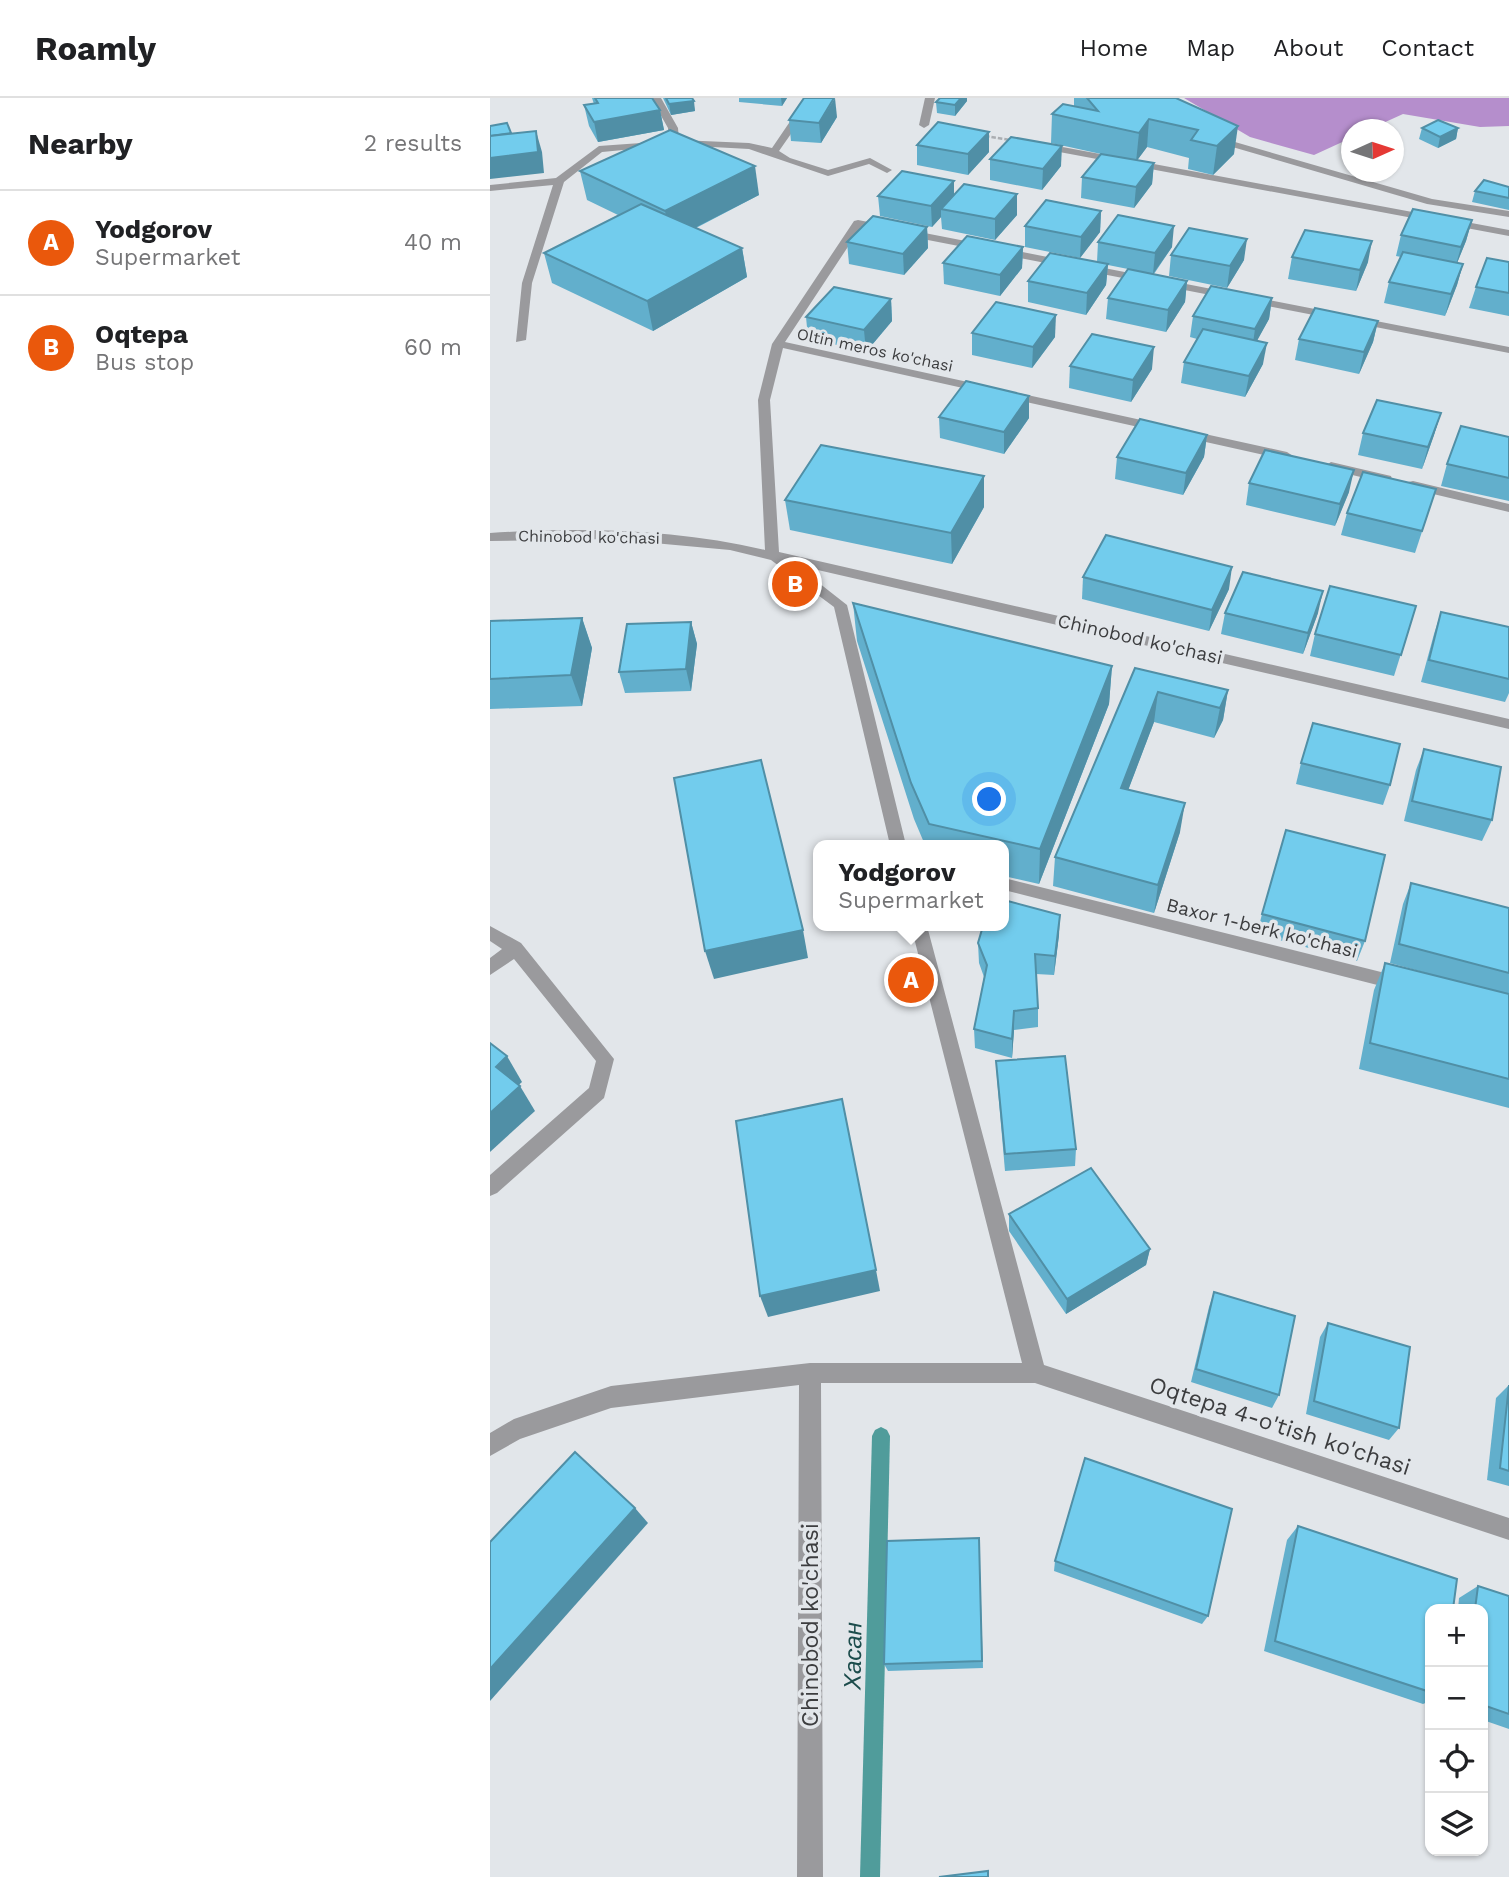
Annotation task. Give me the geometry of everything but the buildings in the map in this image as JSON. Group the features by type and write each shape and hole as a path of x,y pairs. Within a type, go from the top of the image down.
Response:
{"street":[{"path":"656,98 673,128 674,143"},
{"path":"774,152 811,98"},
{"path":"924,125 930,98"},
{"path":"1207,132 1232,144 1431,202 1509,215"},
{"path":"520,340 527,283 559,180 599,149 674,143 722,143 774,152 787,160 828,173 870,161 887,170"},
{"path":"1026,143 1509,233"},
{"path":"490,188 559,180"},
{"name":"Oltin meros ko'chasi","path":"1303,460 778,344 858,223 1509,350"},
{"path":"772,554 764,400 778,344"},
{"path":"1317,463 1509,508"},
{"name":"Chinobod ko'chasi","path":"490,537 565,534 647,536 772,554 1509,724"},
{"name":"Chinobod ko'chasi","path":"772,554 840,606 897,840"},
{"name":"Baxor 1-berk ko'chasi","path":"1009,885 1416,988"},
{"path":"920,931 1035,1373"},
{"path":"490,933 515,948 605,1059 597,1092 490,1187"},
{"path":"490,968 515,948"},
{"name":"Chinobod ko'chasi","path":"810,1373 810,1877"},
{"name":"Oqtepa 4-o'tish ko'chasi","path":"490,1445 514,1430 611,1397 810,1373 1035,1373 1509,1529"}],"path":[{"path":"924,125 1026,143"}],"shaded area":[{"path":"1184,98 1509,98 1509,126 1480,127 1403,114 1392,119 1341,119 1341,143 1314,155 1250,137"}],"waterway":[{"name":"Хасан","path":"870,1877 881,1436"}],"place":[{"name":"Oqtepa","path":"795,584"},
{"name":"Yodgorov","path":"911,980"}]}
